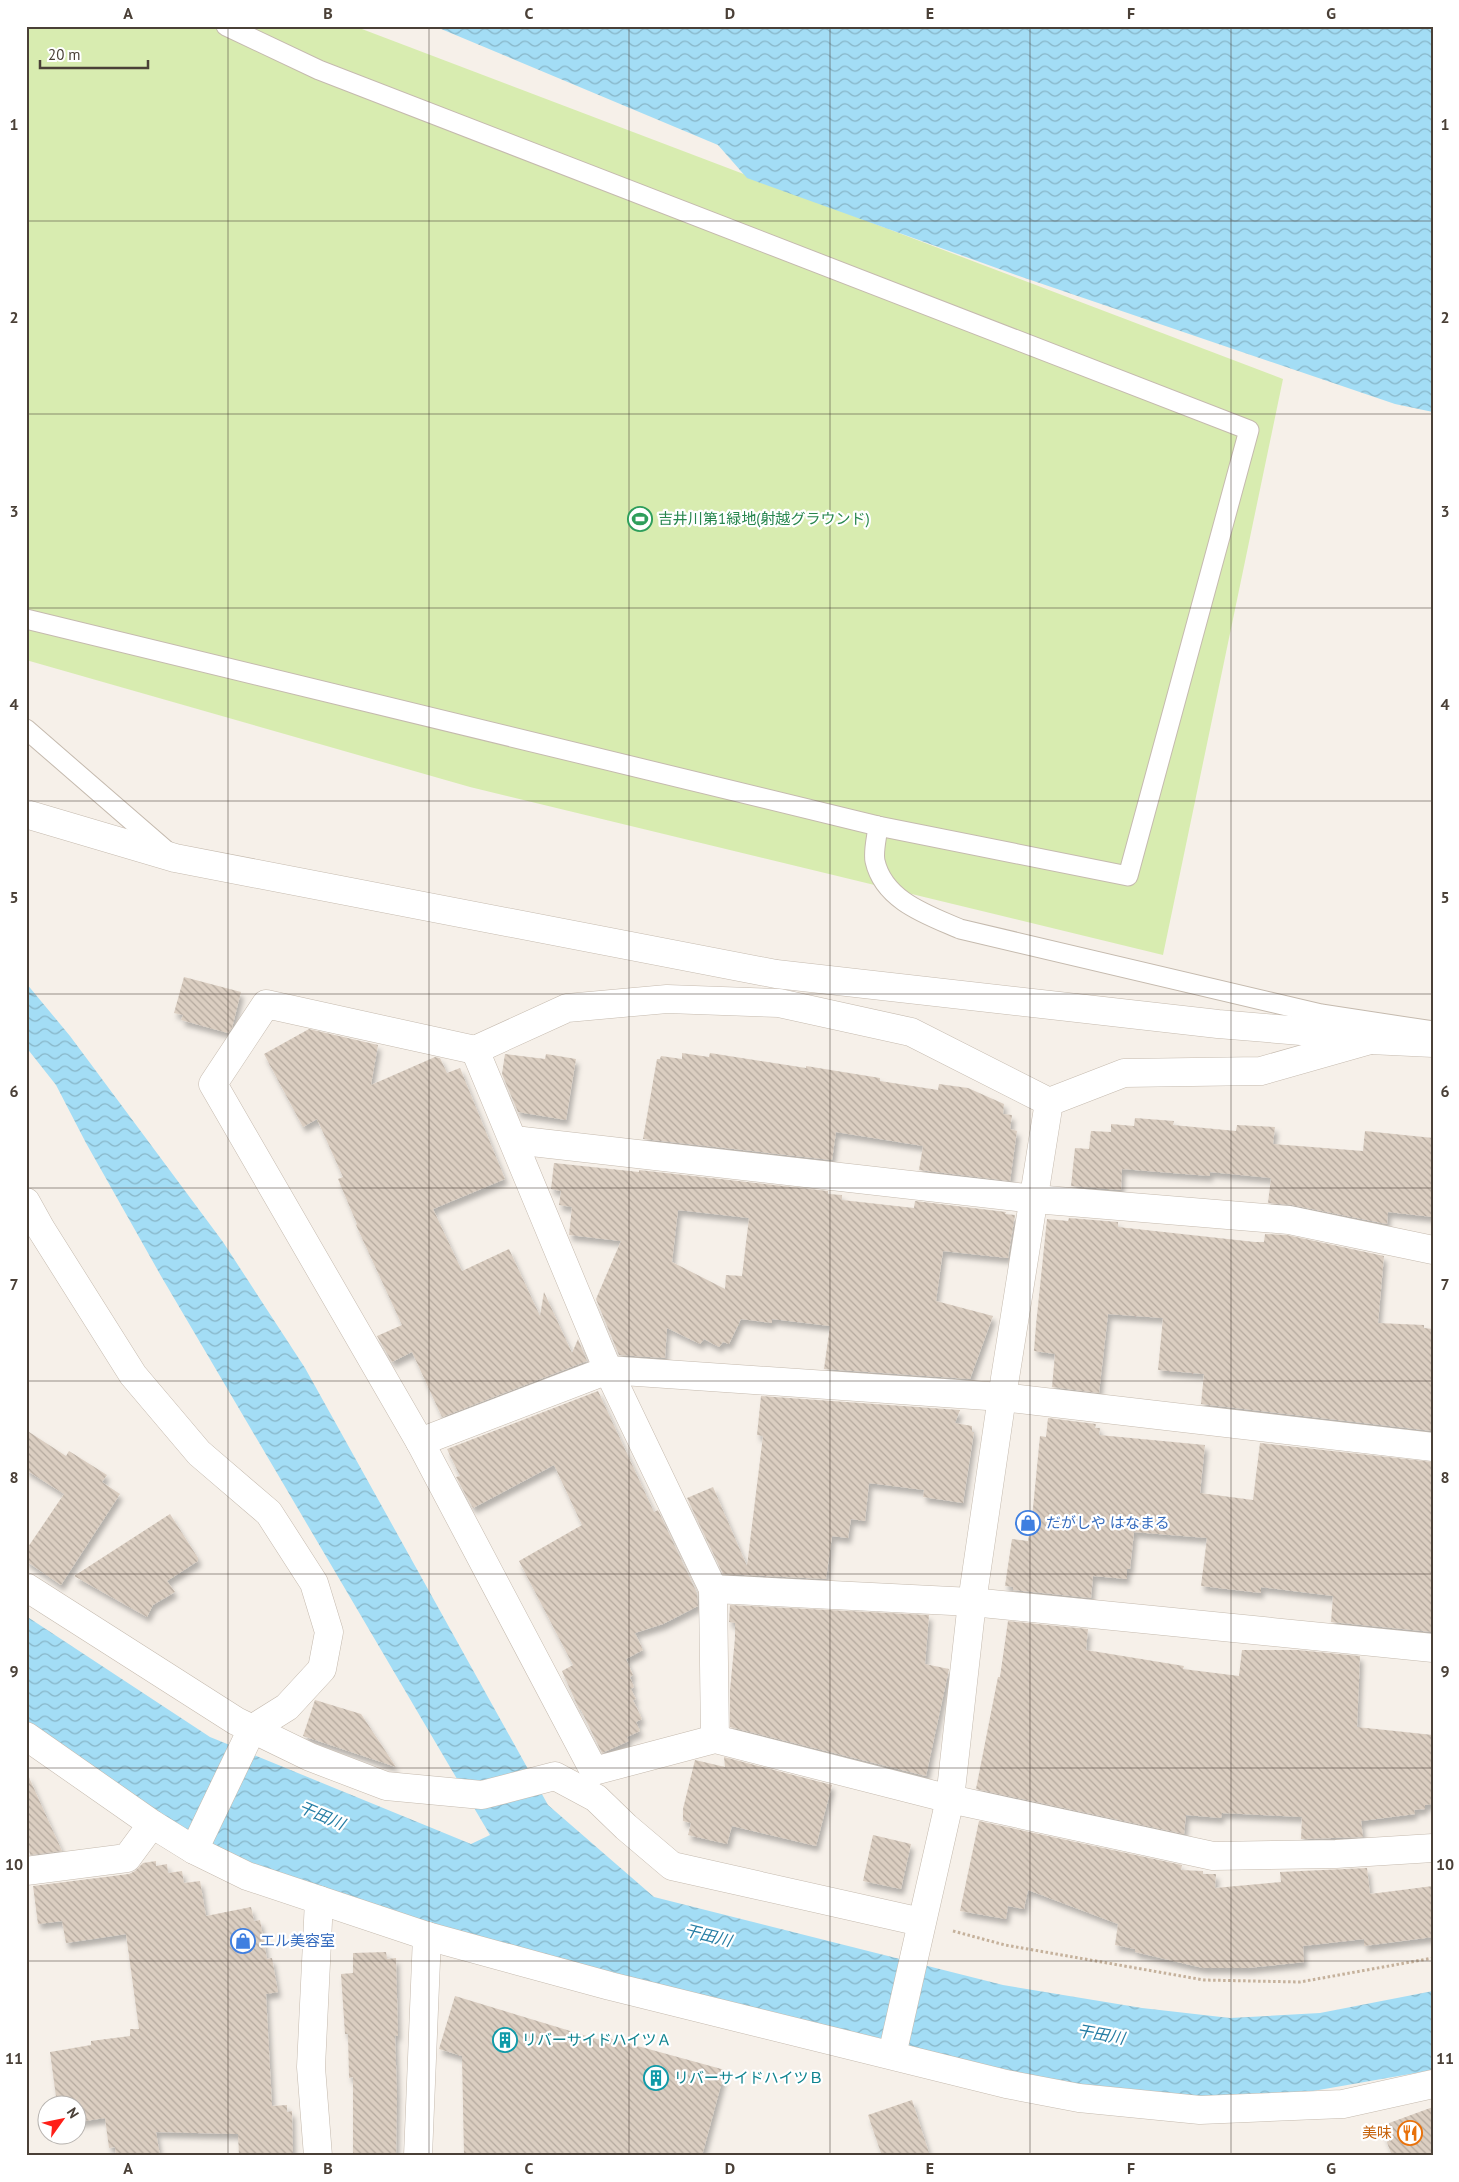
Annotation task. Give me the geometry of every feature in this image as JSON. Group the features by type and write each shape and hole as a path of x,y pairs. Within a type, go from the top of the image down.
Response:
{"street":[{"path":"26,814 175,858 776,974 1370,1040 1433,1043"},
{"path":"1370,1040 1261,1071 1124,1073 1049,1102 911,1032 779,1004 667,999 567,1008 476,1050 266,1004 213,1084 420,1442 594,1771 715,1739 950,1799 1213,1856 1336,1854 1433,1848"},
{"path":"476,1050 608,1370 713,1589 715,1739"},
{"path":"893,2047 950,1799 972,1602 1002,1397 1049,1102"},
{"path":"514,1140 1034,1199 1289,1220 1433,1250"},
{"path":"26,1202 133,1375 199,1453 269,1513 314,1583 329,1632 322,1669 287,1707 250,1734 198,1842"},
{"path":"420,1442 608,1370 1002,1397 1433,1448"},
{"path":"26,1587 236,1721 250,1734 386,1786 482,1795 555,1776 596,1798 626,1827 672,1866 919,1931"},
{"path":"713,1589 972,1602 1433,1648"},
{"path":"26,1736 152,1824 198,1842 247,1876 427,1936 610,1986 893,2047 1006,2084 1079,2098 1200,2110 1343,2104 1433,2084"},
{"path":"26,1871 127,1858 152,1824"},
{"path":"318,2156 311,2067 319,1900"},
{"path":"418,2156 427,1936"}],"lane":[{"path":"26,619 878,826 1128,876 1249,430 319,70 226,26"},
{"path":"26,729 175,858"},
{"path":"878,826 875,860 882,878 889,888 913,909 960,929 1321,1014 1433,1031"}],"path":[{"path":"919,1931 1204,1980 1300,1982 1433,1958"}],"green space":[{"name":"吉井川第1緑地(射越グラウンド)","path":"26,26 354,26 1283,379 1163,955 470,787 26,660"}],"water":[{"path":"434,26 1433,26 1433,412 1395,404 1016,275 747,178 718,145"},
{"name":"干田川","path":"26,983 70,1036 223,1242 305,1368 548,1805 654,1897 1003,1985 1142,2008 1230,2018 1320,2013 1433,1991 1433,2070 1273,2098 1212,2098 1093,2092 910,2056 344,1899 264,1872 165,1823 26,1724 26,1616 210,1737 471,1844 490,1835 161,1276 86,1143 56,1085 26,1047"}],"building":[{"path":"184,977 241,992 232,1028 228,1033 181,1020 183,1015 174,1013"},
{"path":"309,1029 378,1045 371,1085 435,1057 440,1058 447,1073 460,1068 505,1179 433,1209 462,1271 509,1249 540,1316 544,1292 572,1353 578,1339 587,1361 442,1417 412,1352 392,1362 377,1336 402,1325 356,1225 338,1179 343,1177 317,1119 303,1127 264,1054"},
{"path":"682,1053 709,1057 710,1053 806,1068 806,1066 880,1078 880,1081 938,1090 939,1084 968,1088 1004,1104 1003,1114 1012,1115 1010,1129 1017,1131 1010,1181 919,1170 923,1146 836,1132 832,1160 643,1139 657,1059 660,1059 661,1056 682,1059"},
{"path":"505,1054 545,1059 546,1054 576,1059 566,1120 518,1112 502,1074"},
{"path":"1135,1118 1174,1121 1173,1125 1236,1131 1237,1125 1275,1127 1273,1144 1363,1151 1365,1131 1433,1138 1433,1217 1388,1212 1387,1224 1292,1205 1268,1203 1271,1178 1210,1172 1210,1176 1122,1169 1121,1190 1071,1186 1075,1148 1089,1149 1091,1131 1111,1132 1111,1124 1134,1126"},
{"path":"554,1163 639,1172 639,1170 828,1191 828,1194 842,1195 842,1200 914,1208 915,1201 1006,1212 1005,1214 1015,1215 1008,1258 943,1251 936,1301 993,1316 970,1379 824,1369 830,1326 772,1319 772,1323 741,1319 729,1344 723,1342 719,1347 704,1339 700,1344 667,1328 665,1358 619,1355 596,1299 621,1241 569,1235 572,1207 559,1205 561,1191 551,1189","holes":["678,1210 749,1218 742,1276 726,1275 725,1289 672,1262"]},
{"path":"1069,1218 1118,1222 1118,1227 1255,1242 1264,1242 1265,1234 1287,1235 1384,1256 1378,1323 1424,1325 1424,1328 1433,1329 1433,1431 1201,1404 1204,1374 1158,1370 1163,1318 1108,1314 1099,1393 1052,1387 1055,1354 1034,1351 1036,1325 1047,1219 1068,1221"},
{"path":"598,1391 654,1512 658,1510 697,1593 698,1606 663,1624 635,1633 643,1650 626,1659 633,1675 630,1677 634,1687 631,1689 636,1699 633,1700 642,1719 636,1722 640,1731 627,1737 629,1741 602,1753 562,1671 573,1665 519,1561 582,1525 554,1465 473,1508 456,1477 460,1476 447,1449"},
{"path":"761,1396 960,1410 955,1423 972,1426 972,1432 974,1432 963,1503 923,1497 924,1490 869,1483 865,1521 851,1519 848,1538 832,1536 826,1579 723,1574 687,1498 713,1487 747,1566 763,1436 757,1435"},
{"path":"1048,1418 1096,1424 1095,1428 1100,1428 1099,1435 1205,1445 1200,1493 1253,1500 1260,1443 1433,1462 1433,1632 1331,1622 1333,1596 1261,1587 1261,1593 1201,1586 1207,1538 1134,1532 1127,1579 1093,1576 1091,1598 1013,1590 1013,1587 1005,1586 1012,1539 1028,1541 1040,1436 1046,1437"},
{"path":"26,1430 66,1456 69,1451 107,1475 102,1482 120,1494 61,1585 26,1561 26,1550 64,1494 26,1470"},
{"path":"170,1514 198,1558 198,1561 167,1581 175,1592 153,1605 147,1617 74,1576"},
{"path":"730,1605 929,1615 925,1664 949,1669 926,1776 730,1727 730,1690 735,1623 729,1622"},
{"path":"1008,1621 1088,1629 1086,1650 1184,1666 1183,1669 1239,1676 1242,1650 1298,1650 1360,1656 1357,1727 1433,1735 1433,1804 1425,1805 1425,1809 1414,1810 1415,1814 1361,1821 1363,1837 1301,1839 1302,1817 1222,1813 1221,1818 1186,1815 1184,1834 976,1789 998,1677 1000,1677"},
{"path":"315,1700 361,1714 396,1767 303,1736"},
{"path":"724,1757 832,1785 816,1846 732,1826 727,1844 688,1835 691,1823 683,1821 683,1809 695,1760 725,1767"},
{"path":"27,1773 62,1851 30,1855 26,1822"},
{"path":"979,1821 1182,1865 1181,1870 1203,1871 1203,1874 1216,1874 1215,1888 1281,1882 1280,1872 1367,1868 1370,1894 1433,1886 1433,1937 1364,1946 1364,1939 1303,1946 1304,1962 1248,1968 1203,1968 1135,1952 1135,1949 1115,1945 1118,1924 1028,1890 1024,1909 1008,1906 1006,1919 960,1911"},
{"path":"873,1835 911,1844 901,1889 863,1881"},
{"path":"156,1861 156,1866 167,1864 168,1873 182,1871 184,1883 200,1881 206,1916 251,1907 254,1921 260,1920 267,1959 272,1958 278,1992 266,1994 272,2106 287,2105 287,2112 292,2111 293,2156 239,2156 238,2134 156,2132 160,2156 116,2156 115,2147 109,2148 105,2118 88,2121 88,2094 56,2094 50,2052 91,2045 91,2041 130,2036 130,2029 139,2029 126,1934 66,1943 62,1921 38,1924 33,1886 129,1874 143,1863"},
{"path":"386,1952 387,1959 396,1958 398,2036 395,2035 397,2094 396,2156 353,2156 353,2077 349,2078 348,2034 345,2034 341,1974 353,1973 353,1953"},
{"path":"455,1996 600,2040 601,2036 725,2070 702,2156 464,2156 462,2056 439,2049"},
{"path":"912,2100 930,2156 882,2156 868,2115"},
{"path":"1433,2107 1433,2156 1392,2156 1381,2126"}],"place":[{"name":"吉井川第1緑地(射越グラウンド)","path":"640,519"},
{"name":"だがしや はなまる","path":"1028,1523"},
{"name":"エル美容室","path":"243,1941"},
{"name":"リバーサイドハイツＡ","path":"505,2040"},
{"name":"リバーサイドハイツＢ","path":"656,2078"},
{"name":"美味","path":"1410,2133"}]}
